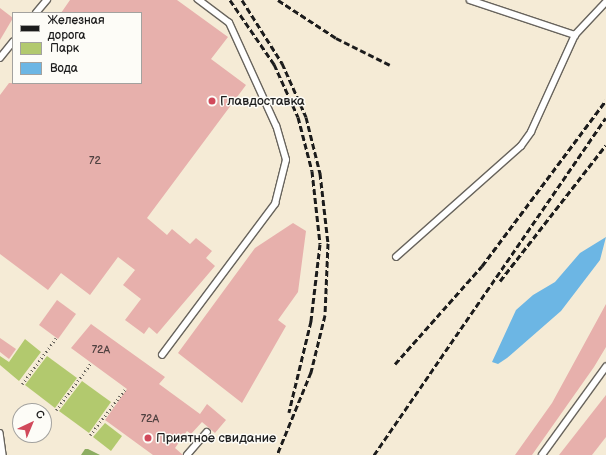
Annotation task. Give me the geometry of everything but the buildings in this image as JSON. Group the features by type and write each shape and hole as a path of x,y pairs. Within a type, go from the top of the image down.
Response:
{"lane":[{"path":"37,12 47,0"},
{"path":"162,355 275,204 286,160 276,126 228,23 198,0"},
{"path":"470,0 575,35"},
{"path":"396,257 521,146 531,132 575,35 606,2"},
{"path":"0,58 12,43"},
{"path":"542,455 606,367"},
{"path":"187,455 207,432"},
{"path":"0,433 4,455"}],"path":[{"path":"22,384 56,338"},
{"path":"56,410 92,363"},
{"path":"90,435 126,388"}],"green space":[{"path":"25,339 41,352 19,381 0,365 0,356 9,362"},
{"path":"47,356 77,378 55,408 52,406 52,403 48,403 25,385"},
{"path":"82,381 111,402 89,433 59,411"},
{"path":"105,423 122,436 111,451 93,437"},
{"path":"85,449 88,449 100,455 81,455"}],"water":[{"path":"606,237 600,260 561,311 507,358 498,364 492,362 516,310 533,295 555,282 580,253"}],"railway":[{"path":"230,0 274,64 298,117 312,171 320,244 311,321 289,412"},
{"path":"242,0 282,63 306,117 320,173 328,243 325,315 311,372 277,455"},
{"path":"278,0 336,38 392,66"},
{"path":"395,364 482,266 606,100"},
{"path":"374,455 606,118"},
{"path":"500,281 606,145"}],"place":[{"name":"Главдоставка","path":"212,101"},
{"name":"Приятное свидание","path":"148,438"}]}
